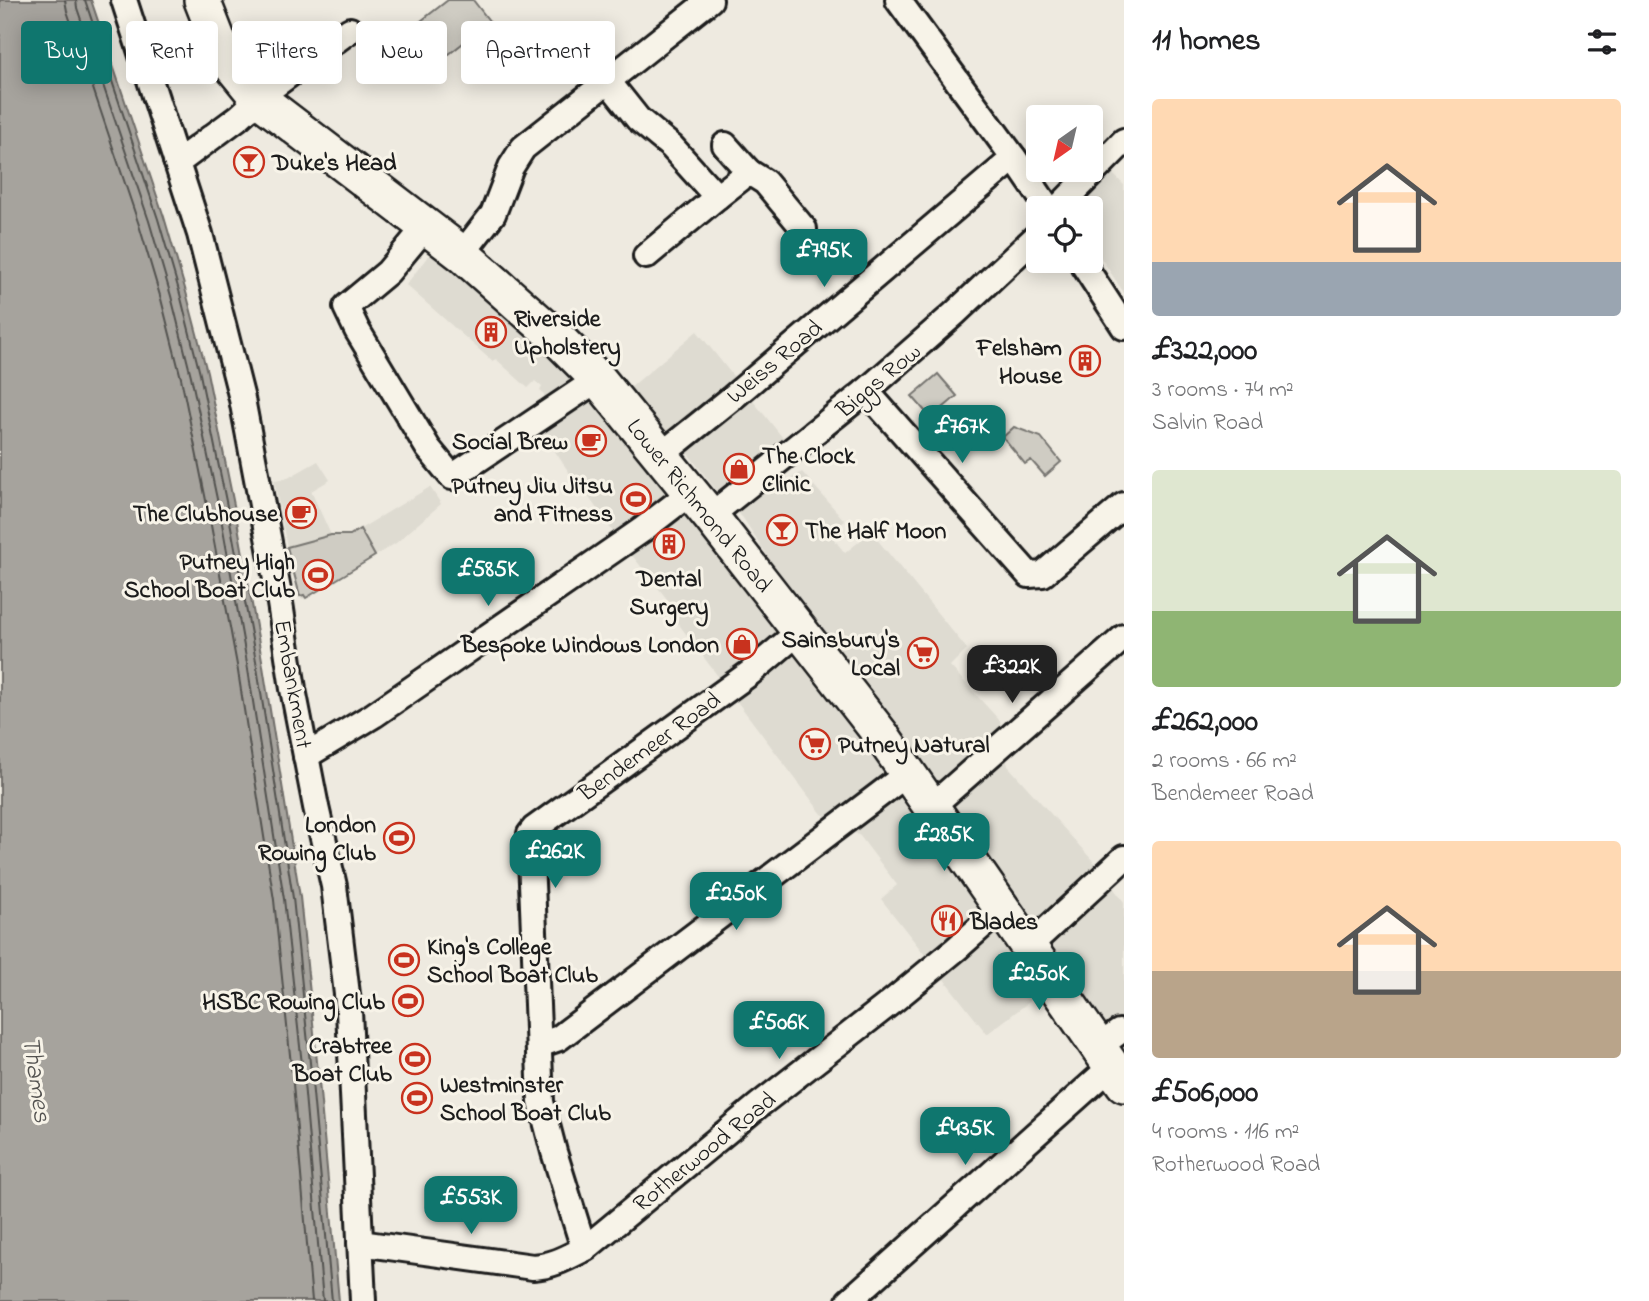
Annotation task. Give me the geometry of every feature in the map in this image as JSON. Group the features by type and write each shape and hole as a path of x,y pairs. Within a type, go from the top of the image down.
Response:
{"main road":[{"name":"Lower Richmond Road","path":"202,0 218,41 232,66 259,99 462,254 557,338 598,379 801,630 882,736 1028,947 1113,1057"}],"street":[{"name":"Embankment","path":"124,0 200,234 242,399 270,545 293,690 334,886 347,998 363,1301"},
{"path":"615,74 710,0"},
{"path":"910,5 1040,196"},
{"path":"176,161 239,117 350,30"},
{"path":"462,254 493,214 511,167 523,148 602,84"},
{"path":"610,84 638,119 672,147 717,197"},
{"path":"1071,196 1124,141"},
{"path":"726,145 749,172 765,182 804,229"},
{"name":"Weiss Road","path":"661,455 1014,158"},
{"path":"646,256 749,172"},
{"path":"426,226 388,272 346,307 356,330 428,448 452,477 598,379"},
{"name":"Biggs Row","path":"306,756 374,715 642,530 700,505 866,391 954,314 1026,245"},
{"path":"1089,273 1124,327"},
{"path":"866,391 1029,575 1043,574 1124,505"},
{"name":"Bendemeer Road","path":"586,1248 580,1239 541,1102 530,834 750,673 801,630"},
{"path":"932,807 1124,637"},
{"path":"539,1045 559,1038 908,773"},
{"path":"1028,947 1124,858"},
{"name":"Rotherwood Road","path":"360,1243 533,1268 548,1266 586,1248 759,1105 915,983 1002,908"},
{"path":"849,1301 1113,1057"}],"shaded area":[{"path":"448,0 473,0 489,21 461,21 461,45 447,56 447,21 421,21"},
{"path":"1111,172 1124,185 1124,293 1103,261 1103,196 1089,196"},
{"path":"434,254 579,373 773,614 1046,989 987,1034 881,899 897,885 860,836 822,814 674,618 671,604 611,529 581,486 579,487 546,438 544,394 540,391 542,387 535,381 528,388 496,359 492,361 406,285 428,256"},
{"path":"697,331 799,458 782,471 789,480 802,472 845,521 829,533 845,553 871,532 967,649 950,666 1000,721 1008,766 1093,861 1124,902 1124,1063 815,629 743,518 719,494 689,455 662,428 630,388"},
{"path":"938,374 957,396 931,418 912,396"},
{"path":"1014,427 1041,437 1061,462 1045,476 1031,460 1025,464 1003,437"},
{"path":"318,461 330,480 311,491 331,535 350,535 430,487 441,504 396,543 301,599 287,547 274,480 288,478"},
{"name":"Putney High School Boat Club","path":"360,529 375,556 306,598 304,595 300,596 287,547 331,535 350,535"}],"water":[{"name":"Thames","path":"0,0 91,0 98,21 21,21 21,84 112,84 112,62 164,217 207,372 262,660 300,897 339,1301 0,1301"}],"place":[{"name":"Duke's Head","path":"249,162"},
{"name":"Riverside Upholstery","path":"491,332"},
{"name":"Felsham House","path":"1085,361"},
{"name":"Social Brew","path":"591,441"},
{"name":"The Clock Clinic","path":"739,469"},
{"name":"Putney Jiu Jitsu and Fitness","path":"636,499"},
{"name":"The Clubhouse","path":"301,513"},
{"name":"The Half Moon","path":"782,530"},
{"name":"Dental Surgery","path":"669,544"},
{"name":"Putney High School Boat Club","path":"318,575"},
{"name":"Bespoke Windows London","path":"742,644"},
{"name":"Sainsbury's Local","path":"923,653"},
{"name":"Putney Natural","path":"815,744"},
{"name":"London Rowing Club","path":"399,838"},
{"name":"Blades","path":"947,921"},
{"name":"King's College School Boat Club","path":"404,960"},
{"name":"HSBC Rowing Club","path":"408,1001"},
{"name":"Crabtree Boat Club","path":"415,1059"},
{"name":"Westminster School Boat Club","path":"417,1098"}]}
